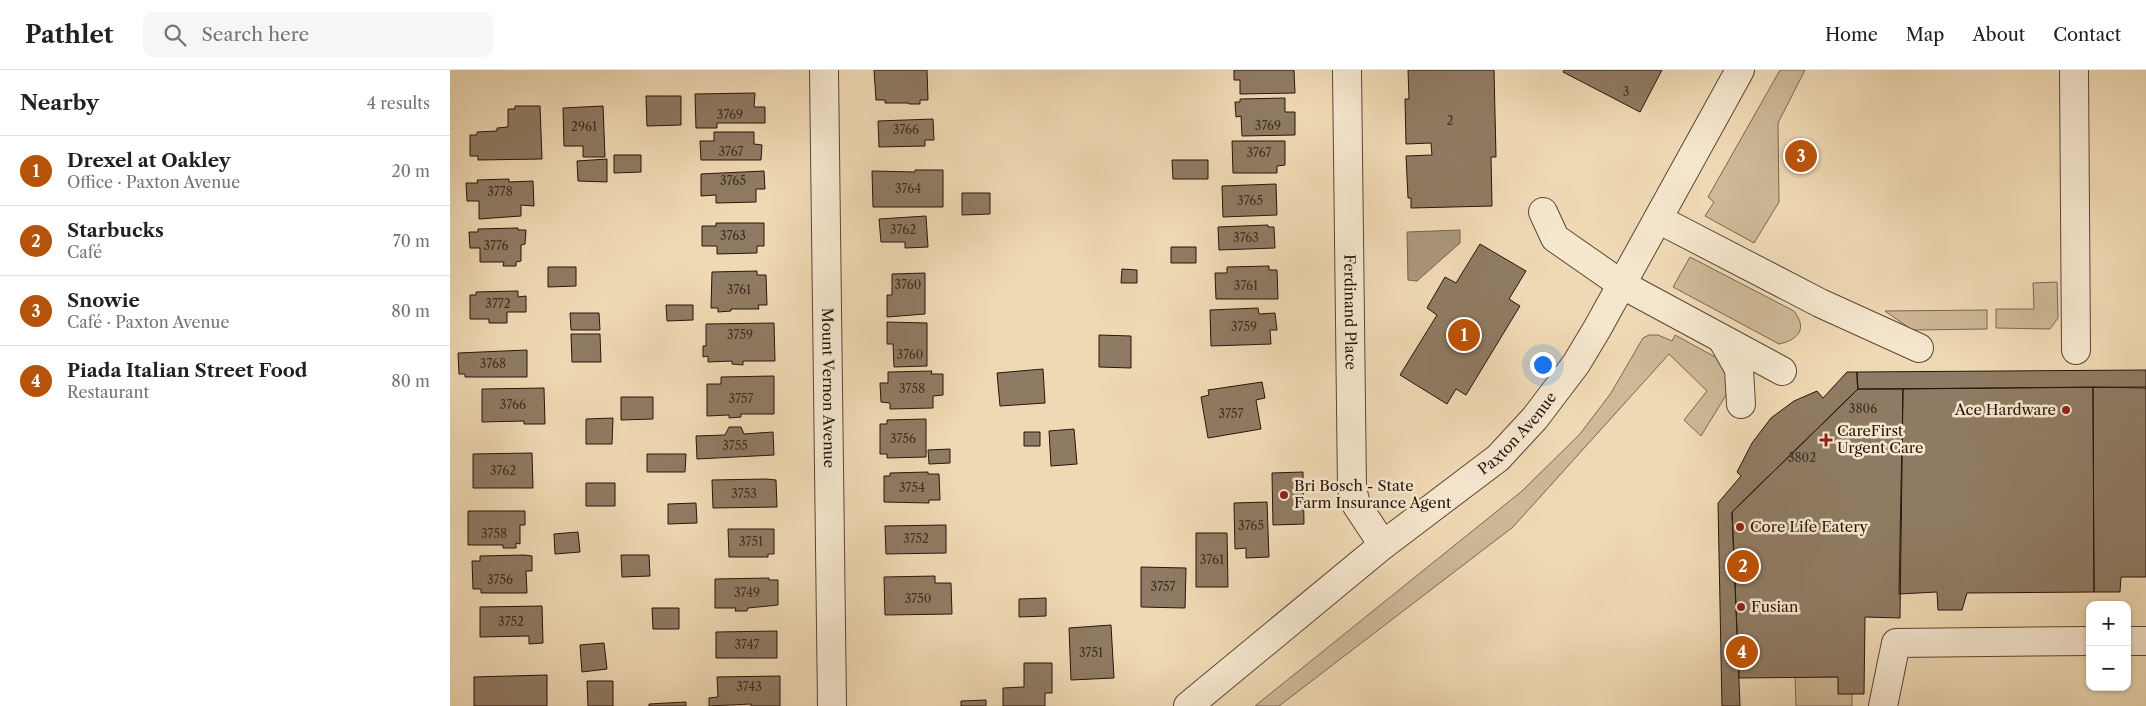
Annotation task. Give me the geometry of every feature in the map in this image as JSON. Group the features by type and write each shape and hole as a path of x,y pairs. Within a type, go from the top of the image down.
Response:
{"street":[{"name":"Mount Vernon Avenue","path":"824,70 832,706"},
{"name":"Ferdinand Place","path":"1347,70 1352,489 1356,504 1383,545"},
{"name":"Paxton Avenue","path":"1188,706 1383,545 1510,447 1535,418 1576,364 1740,70"},
{"path":"2074,70 2076,350"},
{"path":"1543,212 1555,238 1621,284 1782,371"},
{"path":"1658,219 1820,304 1919,348"},
{"path":"1722,339 1739,369 1741,404"},
{"path":"2131,641 2146,641"},
{"path":"1883,706 1896,643 2086,642"}],"shaded area":[{"path":"1780,70 1805,70 1778,123 1779,202 1754,243 1705,216 1714,202 1708,197"},
{"path":"1460,230 1460,243 1417,281 1408,280 1407,232"},
{"path":"1690,257 1794,311 1800,323 1799,333 1791,340 1779,344 1673,287"},
{"path":"2057,282 2058,318 2050,329 1996,328 1996,309 2034,309 2033,283"},
{"path":"1987,310 1987,329 1912,330 1885,311"},
{"path":"1649,335 1658,335 1672,341 1675,335 1717,358 1726,367 1728,392 1701,436 1684,420 1707,391 1669,354 1513,527 1279,706 1255,706 1522,491 1580,434 1611,393 1643,338"},
{"path":"1795,677 1838,677 1852,694 1852,706 1796,706"}],"building":[{"path":"874,70 927,70 928,100 920,100 920,104 909,104 885,103 885,100 876,100"},
{"path":"1234,70 1294,70 1295,93 1240,94 1240,80 1234,80"},
{"path":"1408,70 1494,70 1496,157 1491,157 1492,206 1411,208 1411,198 1408,198 1406,156 1432,155 1431,143 1406,144 1405,99 1409,99"},
{"path":"1564,70 1662,70 1640,112 1563,72"},
{"path":"755,93 754,107 765,107 765,123 717,123 717,128 696,128 695,94"},
{"path":"646,96 681,96 681,125 647,126"},
{"path":"1285,98 1285,112 1295,112 1295,135 1242,136 1241,116 1236,117 1235,102 1240,102 1240,99"},
{"path":"515,106 540,106 542,159 478,160 478,156 470,156 470,135 477,135 477,132 497,131 497,128 508,127 508,109 515,109"},
{"path":"603,106 605,157 583,157 583,146 564,146 563,108"},
{"path":"933,119 934,140 925,140 925,146 879,147 878,121"},
{"path":"714,132 754,132 754,144 762,145 761,160 701,160 700,141 714,141"},
{"path":"1232,141 1285,141 1285,165 1277,166 1277,173 1233,173"},
{"path":"614,155 641,155 641,172 614,173"},
{"path":"607,159 607,182 578,181 577,161"},
{"path":"1172,160 1208,160 1208,179 1173,179"},
{"path":"915,170 943,170 943,207 873,207 872,171 915,172"},
{"path":"764,171 765,189 756,189 756,202 716,203 716,195 701,196 701,174"},
{"path":"509,179 509,182 533,181 534,206 521,205 521,216 479,219 479,201 467,201 466,183 478,183 477,180"},
{"path":"1276,184 1277,215 1223,217 1222,186"},
{"path":"962,193 990,193 990,214 962,215"},
{"path":"926,216 928,247 905,248 905,242 881,242 879,219"},
{"path":"716,223 764,223 764,246 757,246 757,253 717,254 717,246 702,246 702,226 716,226"},
{"path":"1268,225 1268,227 1274,227 1275,248 1219,250 1218,227"},
{"path":"518,228 518,230 526,230 525,244 521,245 521,261 516,262 516,266 503,266 504,262 480,262 480,248 470,248 469,232 478,232 478,229"},
{"path":"1480,244 1526,271 1509,299 1520,306 1466,395 1456,389 1447,404 1400,375 1437,315 1427,308 1445,277 1456,283"},
{"path":"1171,247 1196,247 1196,263 1171,263"},
{"path":"1269,266 1269,270 1277,270 1278,299 1216,299 1215,273 1227,273 1227,267"},
{"path":"548,267 576,267 576,286 548,287"},
{"path":"1122,269 1137,270 1137,283 1121,283"},
{"path":"757,271 757,275 766,275 767,305 758,305 759,309 731,309 731,311 718,312 718,308 711,308 712,272"},
{"path":"925,273 925,314 887,317 887,295 892,295 892,274"},
{"path":"518,291 518,297 526,296 526,312 507,312 507,323 489,323 489,319 470,319 470,295 476,295 476,292"},
{"path":"666,305 693,305 693,320 667,321"},
{"path":"1258,308 1259,314 1275,313 1277,330 1270,330 1271,344 1211,346 1210,310"},
{"path":"570,313 599,313 600,330 571,330"},
{"path":"887,322 927,323 927,366 894,367 893,344 887,344"},
{"path":"774,323 775,361 743,361 743,365 732,364 732,361 708,362 708,356 703,357 703,346 706,346 706,324"},
{"path":"571,334 600,334 601,362 572,362"},
{"path":"1099,335 1131,336 1131,368 1099,367"},
{"path":"527,350 527,377 465,377 465,374 459,374 458,353"},
{"path":"1043,369 1045,403 1000,406 997,373"},
{"path":"2146,370 2146,387 1858,389 1857,381 1857,372"},
{"path":"932,371 931,374 943,374 943,395 933,396 933,408 890,409 890,403 881,402 880,383 888,383 888,372"},
{"path":"1847,372 1857,372 1858,389 1732,512 1740,706 1722,706 1718,503 1741,476 1737,472 1752,443 1771,418 1794,401 1817,391 1823,398"},
{"path":"774,376 774,414 741,414 741,417 729,418 729,415 707,416 707,384 721,384 721,377"},
{"path":"1262,382 1265,398 1256,400 1261,429 1208,438 1201,397 1209,395 1208,390"},
{"path":"2093,387 2094,592 1967,593 1962,610 1938,610 1937,592 1899,594 1903,389"},
{"path":"2093,387 2146,388 2146,577 2121,577 2120,592 2094,592"},
{"path":"544,388 545,424 524,424 524,421 482,422 482,389"},
{"path":"1858,389 1903,389 1900,618 1865,617 1864,694 1838,694 1838,677 1739,678 1732,512"},
{"path":"621,397 653,397 653,419 621,420"},
{"path":"613,418 612,444 586,444 586,419"},
{"path":"926,419 926,457 887,458 887,454 880,454 880,424 887,424 887,420"},
{"path":"729,427 741,427 744,434 773,432 774,455 697,459 696,436 725,435"},
{"path":"1074,429 1077,464 1051,466 1049,431"},
{"path":"1024,432 1040,432 1040,446 1024,446"},
{"path":"950,449 950,463 929,464 928,450"},
{"path":"532,453 533,488 473,488 473,454"},
{"path":"647,454 686,454 685,472 647,472"},
{"path":"928,472 928,474 939,474 940,500 929,500 929,503 884,502 884,476 890,476 890,473"},
{"path":"1303,472 1304,524 1273,525 1272,473"},
{"path":"712,480 776,480 777,507 713,508"},
{"path":"586,483 615,483 615,506 586,506"},
{"path":"1267,502 1269,557 1246,558 1246,548 1235,549 1234,503"},
{"path":"696,503 697,523 668,524 668,504"},
{"path":"468,511 525,511 525,525 520,525 520,544 516,543 516,548 503,548 503,545 468,545"},
{"path":"946,525 946,553 886,554 885,526"},
{"path":"728,529 774,529 774,554 768,554 768,557 729,557"},
{"path":"578,532 580,552 555,554 554,534"},
{"path":"1196,533 1227,533 1228,587 1196,587"},
{"path":"621,555 649,555 650,576 622,577"},
{"path":"480,556 532,556 532,571 526,571 527,593 481,593 481,589 473,589 472,561 480,561"},
{"path":"1141,567 1186,568 1185,608 1141,607"},
{"path":"935,576 935,583 951,583 952,614 885,615 884,577"},
{"path":"769,578 769,580 778,580 778,605 748,608 747,611 735,611 736,608 715,608 715,579"},
{"path":"1046,598 1046,616 1019,617 1019,599"},
{"path":"542,606 543,643 529,644 529,636 480,637 480,607"},
{"path":"652,608 679,608 679,629 653,629"},
{"path":"1111,625 1114,678 1071,680 1069,628"},
{"path":"777,631 777,658 716,658 716,632"},
{"path":"604,643 607,669 582,672 580,645"},
{"path":"1024,663 1052,663 1052,693 1045,693 1045,706 1003,706 1003,688 1024,687"},
{"path":"547,675 547,706 474,706 474,677"},
{"path":"780,676 780,706 751,706 751,704 709,706 709,698 718,697 717,677"},
{"path":"587,681 613,681 613,706 588,706"},
{"path":"986,700 986,706 961,706 961,701"},
{"path":"686,702 686,706 649,706 649,704"}],"place":[{"name":"Snowie","path":"1801,156"},
{"name":"Drexel at Oakley","path":"1464,335"},
{"name":"Ace Hardware","path":"2066,410"},
{"name":"CareFirst Urgent Care","path":"1826,440"},
{"name":"Bri Bosch - State Farm Insurance Agent","path":"1284,495"},
{"name":"Core Life Eatery","path":"1740,527"},
{"name":"Starbucks","path":"1743,566"},
{"name":"Fusian","path":"1741,607"},
{"name":"Piada Italian Street Food","path":"1742,652"}]}
